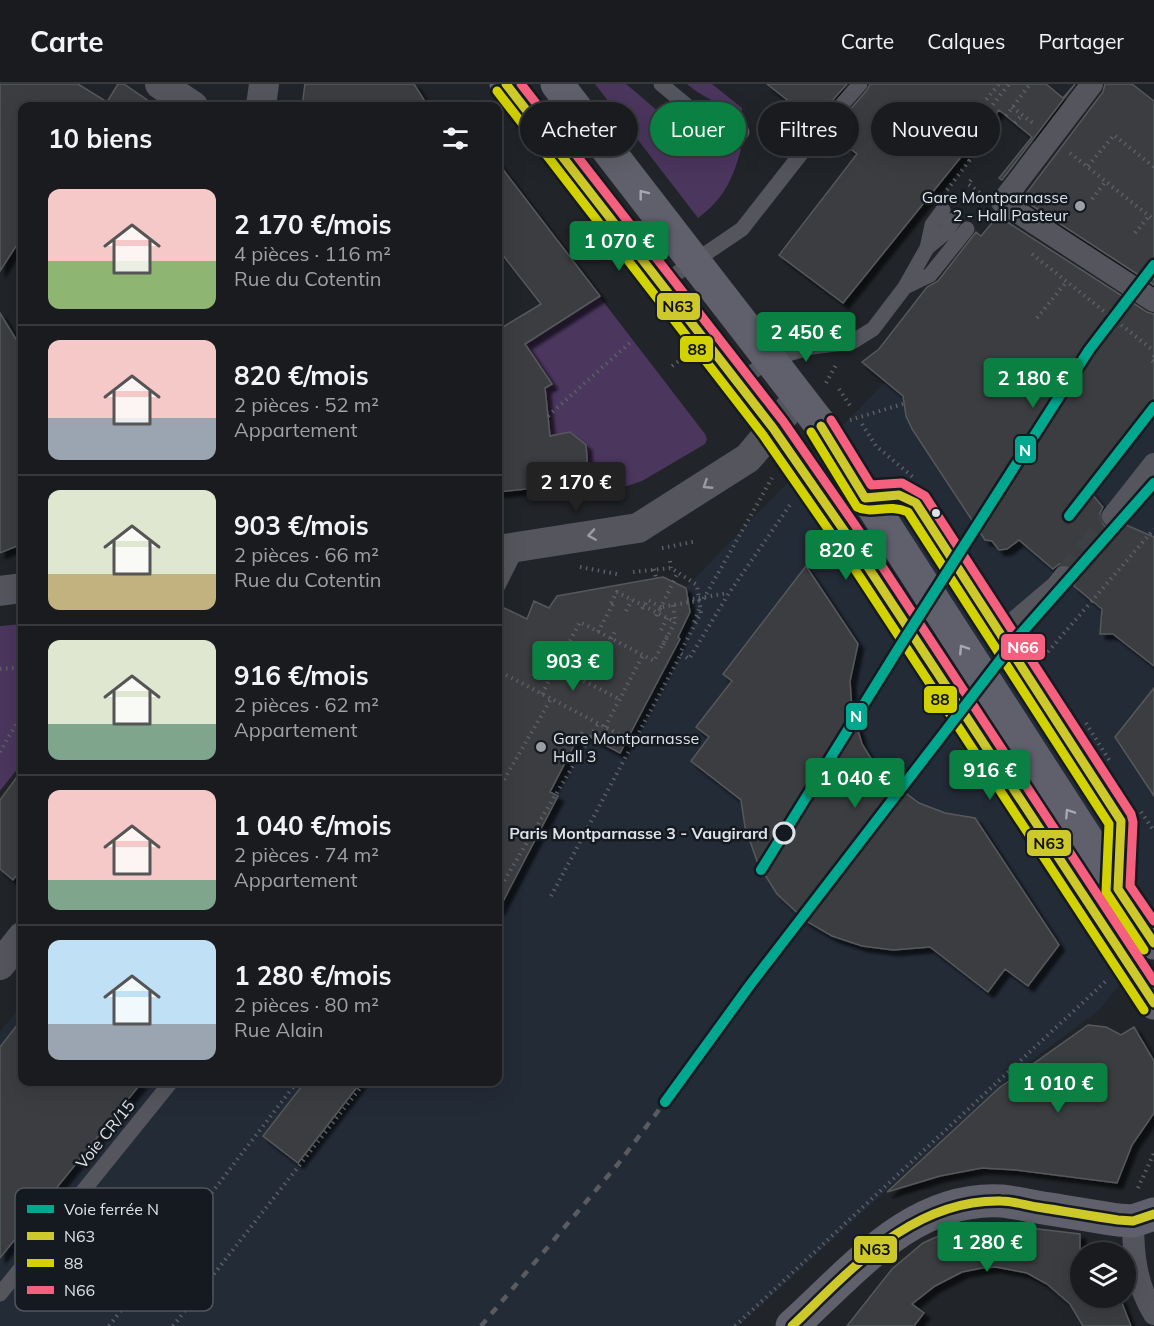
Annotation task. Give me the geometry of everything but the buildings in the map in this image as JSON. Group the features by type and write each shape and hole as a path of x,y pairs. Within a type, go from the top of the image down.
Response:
{"main road":[{"path":"506,84 781,440 845,532 1122,974 1154,1004"},
{"path":"557,84 695,260 822,428 1118,889 1150,927"},
{"path":"800,1323 866,1257 900,1230 917,1219 949,1207 1000,1201 1141,1209"}],"street":[{"path":"160,84 187,102"},
{"path":"262,102 264,84"},
{"path":"1092,84 1002,202 1154,301"},
{"path":"508,548 638,528 748,458 781,440 799,397"},
{"path":"1113,516 1154,464"},
{"path":"1016,621 1064,578"},
{"path":"0,591 18,589"},
{"path":"0,965 18,942"},
{"path":"1141,1209 1137,1273 1141,1289 1154,1314"}],"lane":[{"path":"661,84 683,102"},
{"path":"661,284 742,229 822,127 860,84"},
{"path":"738,382 771,359 812,347 852,342 873,329 905,287 927,248 945,233 955,220 932,276 905,287"},
{"path":"905,287 919,298"},
{"path":"781,440 822,428"},
{"path":"502,571 508,548"},
{"name":"Voie CR/15","path":"86,1188 168,1086"},
{"name":"Voie CR/15","path":"0,1294 15,1275"}],"path":[{"path":"985,102 999,84"},
{"path":"1006,116 1030,84"},
{"path":"1012,107 1039,128"},
{"path":"1015,123 1022,115"},
{"path":"1106,132 1131,146 1154,167"},
{"path":"1088,166 1112,137"},
{"path":"1062,147 1151,217"},
{"path":"969,161 973,156"},
{"path":"1099,181 1099,189"},
{"path":"1092,199 1106,181"},
{"path":"1135,233 1154,212"},
{"path":"1026,248 1154,351"},
{"path":"1037,318 1074,272"},
{"path":"548,416 633,340"},
{"path":"1154,356 1151,360 1154,362"},
{"path":"839,389 851,407"},
{"path":"822,428 903,404"},
{"path":"862,424 876,446"},
{"path":"633,572 671,568 697,585 701,599 701,613 680,653 688,658 729,593 795,498"},
{"path":"1040,662 1154,529"},
{"path":"668,547 693,542"},
{"path":"670,561 671,568"},
{"path":"580,567 617,574"},
{"path":"654,569 656,578"},
{"path":"657,613 678,572"},
{"path":"542,694 580,622 598,632 611,639 622,644 628,648 654,661 666,646 662,645 669,638 675,622 617,592 598,632"},
{"path":"687,600 729,593"},
{"path":"551,896 680,658 701,599"},
{"path":"626,611 632,600"},
{"path":"642,609 648,600 661,607"},
{"path":"648,612 653,603"},
{"path":"669,638 675,620 673,605"},
{"path":"661,630 667,618"},
{"path":"611,639 615,631"},
{"path":"622,644 626,638"},
{"path":"628,648 632,641"},
{"path":"637,652 641,645"},
{"path":"605,727 644,656 650,650"},
{"path":"0,669 18,667"},
{"path":"557,667 620,699"},
{"path":"506,675 626,738"},
{"path":"502,783 551,699"},
{"path":"0,752 18,721"},
{"path":"502,884 598,724"},
{"path":"735,1326 1122,974"},
{"path":"213,1191 294,1086"},
{"path":"213,1274 363,1086"},
{"path":"1141,1209 1154,1153"},
{"path":"109,1326 121,1311"},
{"path":"172,1326 184,1311"}],"shaded area":[{"path":"595,84 626,84 650,104 650,156 638,140 638,102 609,102"},
{"path":"687,84 712,84 734,102 718,102"},
{"path":"650,156 739,156 726,188 714,204 698,218"},
{"path":"1008,255 1154,374 1154,945 1098,1011 1010,1077 739,1326 0,1326 0,1032 18,1009 18,1086 502,1086 502,777"},
{"path":"599,296 707,439 705,444 642,481 627,486 569,496 587,473 583,470 588,464 586,445 550,436 545,388 551,383 525,344"},
{"path":"18,624 18,768 0,791 0,626"}],"tunnel":[{"path":"1064,577 1113,516"}],"railway":[{"path":"481,1326 618,1164 665,1102"}],"rail line":[{"name":"N","path":"761,870 900,646 1089,350 1154,265"},
{"name":"N","path":"1069,516 1154,407"},
{"name":"N","path":"665,1102 750,985 1017,638 1154,483"}],"transit line":[{"name":"N63","path":"506,84 773,428 845,532 1154,1003"},
{"name":"N66","path":"521,84 783,421 855,525 1154,981"},
{"name":"88","path":"497,91 763,435 835,539 1144,1010"},
{"name":"N66","path":"831,420 871,485 902,483 925,496 1131,814 1133,822 1130,886 1154,921"},
{"name":"N63","path":"821,426 865,498 899,495 916,503 1121,821 1118,889 1154,943"},
{"name":"88","path":"811,432 857,507 868,510 894,509 908,512 1109,824 1106,892 1144,950"},
{"name":"N63","path":"792,1326 861,1261 885,1242 911,1225 939,1212 969,1204 1001,1201 1118,1220 1133,1221 1154,1214"}],"place":[{"name":"Gare Montparnasse 2 - Hall Pasteur","path":"1080,206"},
{"name":"Gare Montparnasse Hall 3","path":"541,747"},
{"name":"Paris Montparnasse 3 - Vaugirard","path":"784,833"}]}
